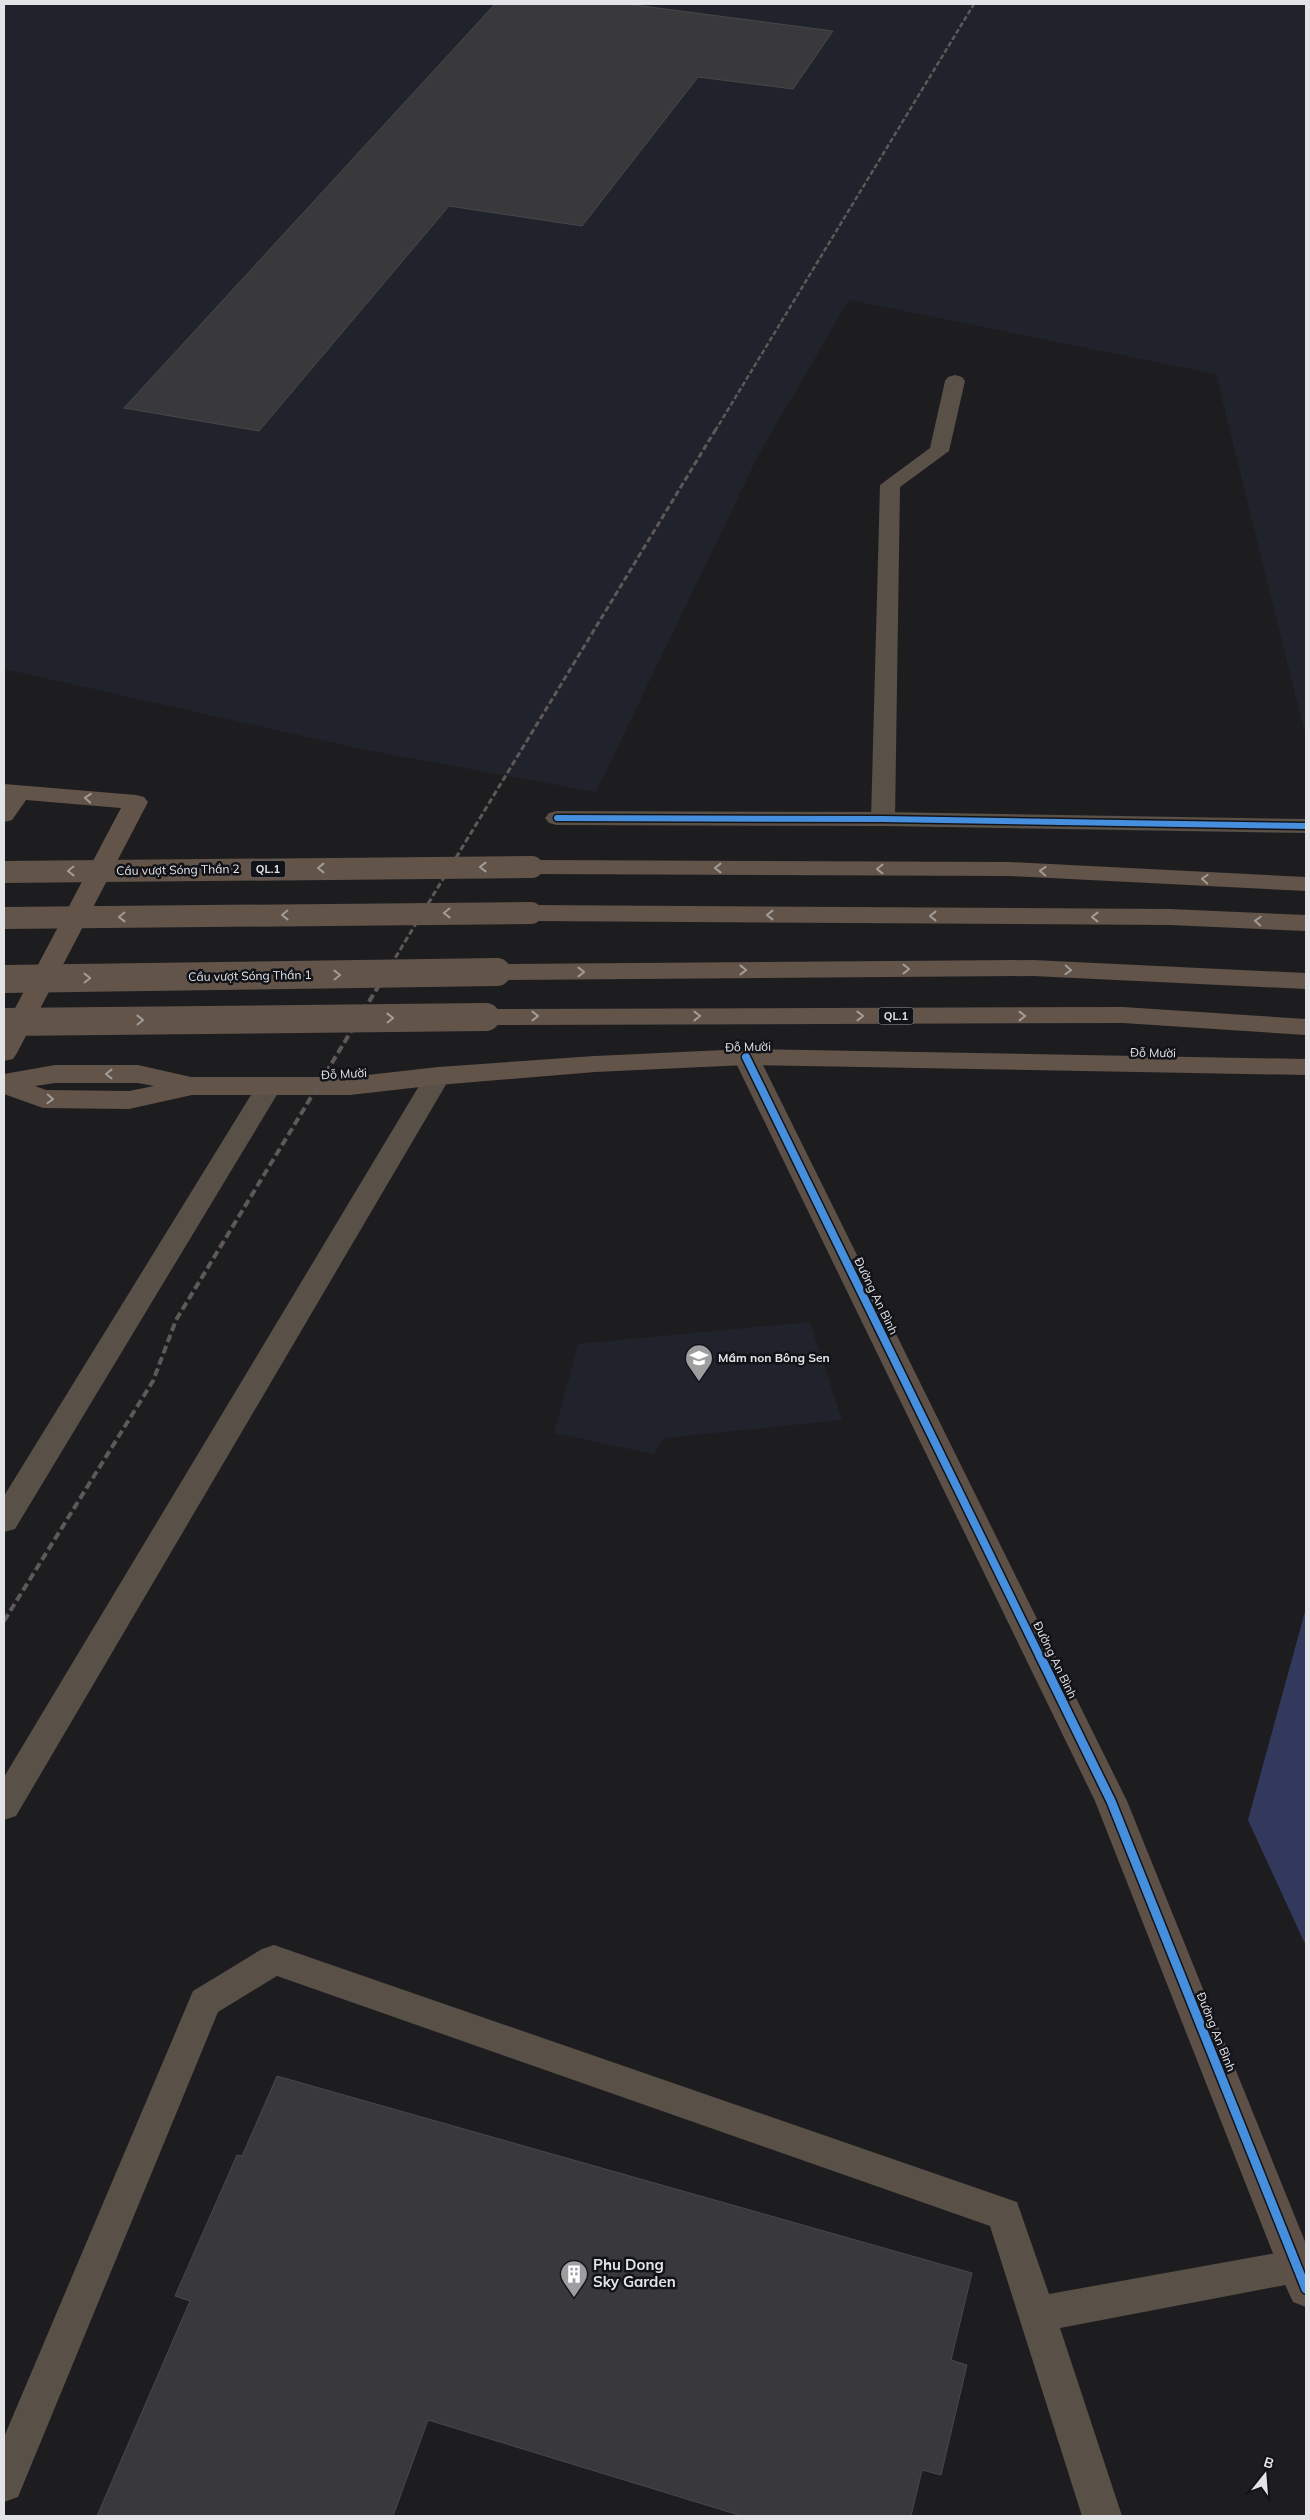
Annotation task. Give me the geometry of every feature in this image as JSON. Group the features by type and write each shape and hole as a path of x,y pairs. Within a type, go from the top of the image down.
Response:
{"highway":[{"path":"4,815 12,792 136,802 4,1052"},
{"name":"Cầu vượt Sóng Thần 2","path":"4,872 532,867 1009,869 1306,884"},
{"path":"4,918 531,912 1170,917 1306,924"},
{"name":"Cầu vượt Sóng Thần 1","path":"4,979 497,972 1033,968 1306,981"},
{"name":"QL.1","path":"4,1022 486,1016 1124,1015 1306,1027"},
{"name":"Đỗ Mười","path":"4,1084 43,1099 130,1100 191,1086 268,1088 350,1086 438,1076 595,1064 746,1057 1306,1067"}],"street":[{"path":"883,819 890,486 939,451 955,381"},
{"path":"557,818 883,819 1306,826"},
{"name":"Đường An Bình","path":"746,1057 1111,1801 1302,2278"},
{"path":"4,1806 438,1076"},
{"path":"4,1522 268,1088"},
{"path":"4,2483 206,2002 274,1960 1004,2214 1102,2516"},
{"path":"1036,2314 1302,2278"}],"shaded area":[{"path":"4,4 1306,4 1306,738 1216,374 849,300 759,454 596,792 366,750 4,669"},
{"name":"Mầm non Bông Sen","path":"810,1322 842,1420 664,1438 654,1454 554,1433 578,1344"},
{"path":"1306,1608 1306,1946 1248,1820"}],"building":[{"path":"495,4 627,4 833,31 793,89 698,77 582,226 449,206 259,431 124,408"},
{"name":"Phu Dong Sky Garden","path":"277,2076 972,2273 951,2360 967,2365 941,2475 922,2470 911,2516 742,2516 428,2420 393,2516 97,2516 190,2301 175,2296 237,2155 242,2156"}],"railway":[{"path":"715,431 974,4"},
{"path":"386,973 716,429"},
{"path":"4,1621 153,1381 176,1320 387,972"}],"cycle path":[{"path":"557,818 883,819 1306,826"},
{"path":"746,1057 1111,1801 1306,2289"}],"place":[{"name":"Mầm non Bông Sen","path":"699,1382"},
{"name":"Phu Dong Sky Garden","path":"574,2298"}]}
